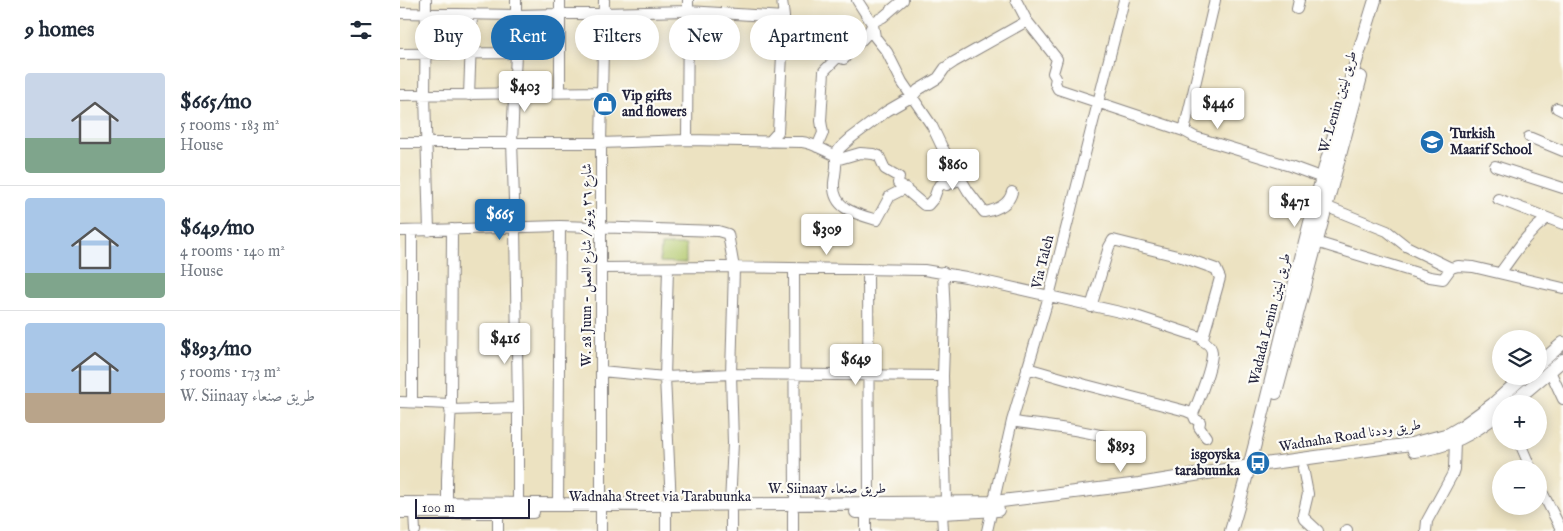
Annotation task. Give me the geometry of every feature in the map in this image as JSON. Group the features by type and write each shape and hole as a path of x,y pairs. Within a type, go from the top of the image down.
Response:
{"main road":[{"name":"Wadada Lenin طريق لينين","path":"1231,531 1253,470 1326,180 1375,0"},
{"name":"W. Lenin طريق لينين","path":"1276,374 1316,242 1325,206 1326,180 1382,0"},
{"path":"1547,357 1563,343"},
{"path":"1521,395 1563,360"},
{"name":"Wadnaha Road طريق وددنا","path":"1253,470 1411,444 1448,434 1477,416 1513,385"},
{"name":"Wadnaha Road طريق وددنا","path":"1253,470 1303,468 1440,447 1473,432 1492,418"},
{"name":"W. Siinaay طريق صنعاء","path":"400,503 558,504 600,508 944,508 993,506 1139,484 1253,470"},
{"path":"1240,531 1253,470"},
{"name":"Wadnaha Street via Tarabuunka","path":"400,512 498,512 600,508"}],"street":[{"path":"425,13 426,0"},
{"path":"516,0 517,15"},
{"path":"560,0 560,93"},
{"name":"W. 28 Juun - شارع ٢٦ يونيو / شارع العمل","path":"601,531 601,92 604,0"},
{"path":"782,0 784,15"},
{"path":"857,0 873,25 875,37 887,52 902,82 932,126 961,179 984,212 1002,206 1010,199 1012,192"},
{"path":"817,147 822,133 824,71 838,57 844,59 866,36 873,22 883,17 904,0"},
{"path":"1016,0 1027,21 1057,59 1053,73 1058,89 1290,166 1326,180"},
{"name":"Via Taleh","path":"988,531 1012,422 1049,296 1124,0"},
{"path":"1184,131 1215,0"},
{"path":"400,13 560,14 688,5 775,15"},
{"path":"687,140 688,5"},
{"path":"906,188 890,196 877,220 843,208 837,200 834,186 836,157 840,148 880,117 938,78 945,68 1027,21"},
{"path":"400,54 415,55"},
{"path":"425,60 428,231"},
{"path":"469,95 470,60"},
{"path":"515,60 512,142 516,228 518,504"},
{"path":"769,142 778,132 782,60"},
{"path":"400,96 601,92"},
{"path":"1529,137 1563,150"},
{"path":"400,143 601,143 687,140 808,142 836,157 860,154 879,156 886,169 899,177 898,183 924,205 928,205 934,198 938,187 943,183 947,185 961,179"},
{"path":"1495,166 1563,188"},
{"path":"1498,199 1563,224"},
{"path":"1325,206 1387,231 1406,246 1451,268"},
{"path":"1500,273 1528,234 1546,219"},
{"path":"558,504 560,226"},
{"path":"400,231 601,226 722,232 728,234 734,268 731,374 733,443 730,508 731,531"},
{"path":"447,503 451,407 452,230"},
{"path":"412,231 412,402"},
{"path":"1091,307 1109,247 1113,240 1185,258 1216,269 1220,278 1203,338"},
{"path":"1316,242 1430,277 1443,279 1451,268 1458,266 1473,267 1563,288"},
{"path":"601,268 924,270 943,272 1133,315 1203,338 1208,344 1212,351 1205,383 1193,414"},
{"path":"666,531 669,508 666,377 668,268"},
{"path":"793,531 794,268"},
{"path":"866,531 868,270"},
{"path":"943,272 945,316 943,531"},
{"path":"1027,368 1086,386 1174,407 1193,414 1195,419 1200,422 1199,427 1206,437"},
{"path":"1550,370 1563,399"},
{"path":"601,371 666,377 731,374 868,377 943,376"},
{"path":"400,402 451,407 518,408"},
{"path":"1012,422 1045,425 1107,436 1139,445"},
{"path":"1426,531 1427,521 1454,469 1455,441"},
{"path":"1303,468 1308,494 1303,514 1304,518 1318,531"},
{"path":"1547,504 1562,531"},
{"path":"414,512 415,531"},
{"path":"498,512 498,531"}],"green space":[{"path":"661,245 686,245 686,263 660,262"}],"place":[{"name":"Vip gifts and flowers","path":"605,104"},
{"name":"Turkish Maarif School","path":"1432,142"},
{"name":"isgoyska tarabuunka","path":"1258,463"}]}
